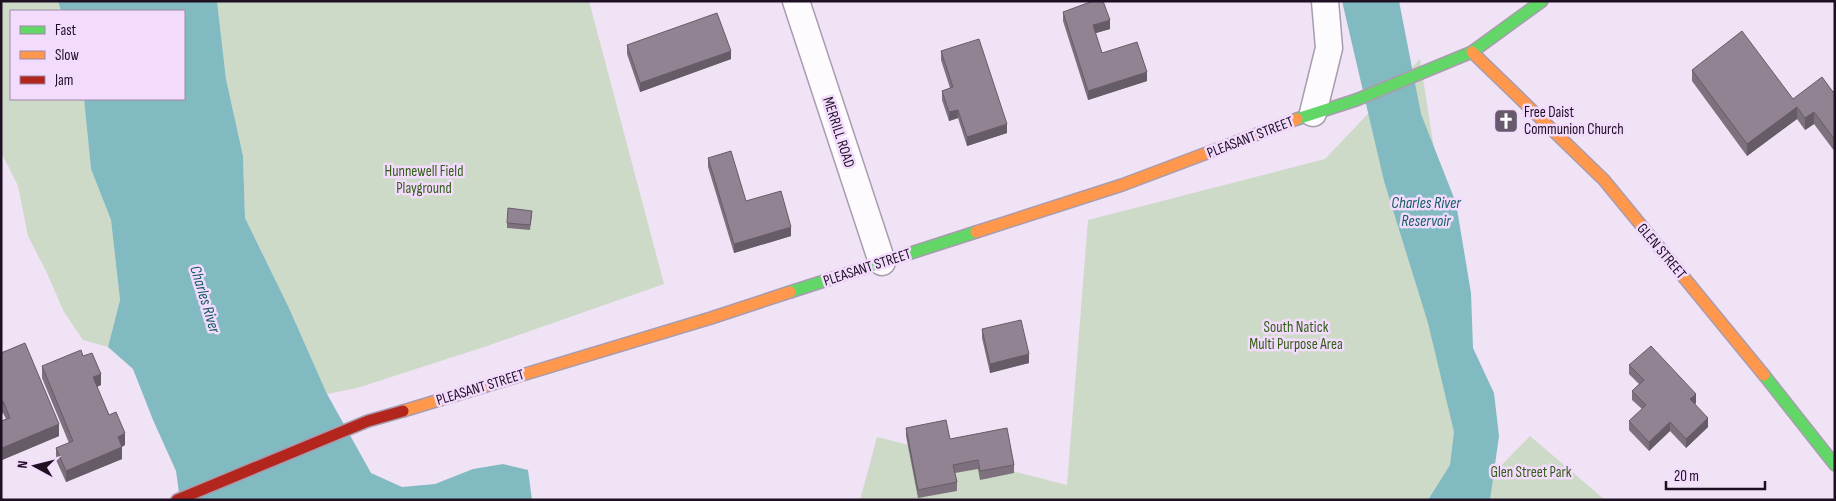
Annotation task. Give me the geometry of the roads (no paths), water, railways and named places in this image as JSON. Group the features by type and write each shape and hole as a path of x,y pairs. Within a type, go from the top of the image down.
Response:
{"main road":[{"name":"PLEASANT STREET","path":"177,500 368,421 711,318 1122,185 1313,113 1356,100 1472,52 1542,1"},
{"name":"GLEN STREET","path":"1472,52 1604,180 1750,357 1835,465"}],"street":[{"name":"MERRILL ROAD","path":"796,1 882,262"},
{"path":"1313,113 1329,48 1325,1"}],"water":[{"name":"Charles River","path":"58,1 217,1 226,79 243,156 245,218 289,308 327,394 371,473 402,487 435,484 473,469 503,464 528,470 532,500 180,500 176,471 133,369 108,347 120,300 111,220 91,169 84,100 185,100 185,10 61,10"},
{"name":"Charles River Reservoir","path":"1342,1 1399,1 1421,114 1456,203 1471,293 1473,348 1494,393 1499,436 1490,500 1428,500 1450,465 1454,432 1428,323 1384,181"}],"place":[{"name":"Free Daist Communion Church","path":"1506,121"}],"park label":[{"name":"Hunnewell Field Playground","path":"424,180"},
{"name":"South Natick Multi Purpose Area","path":"1296,336"},
{"name":"Glen Street Park","path":"1531,472"}]}
